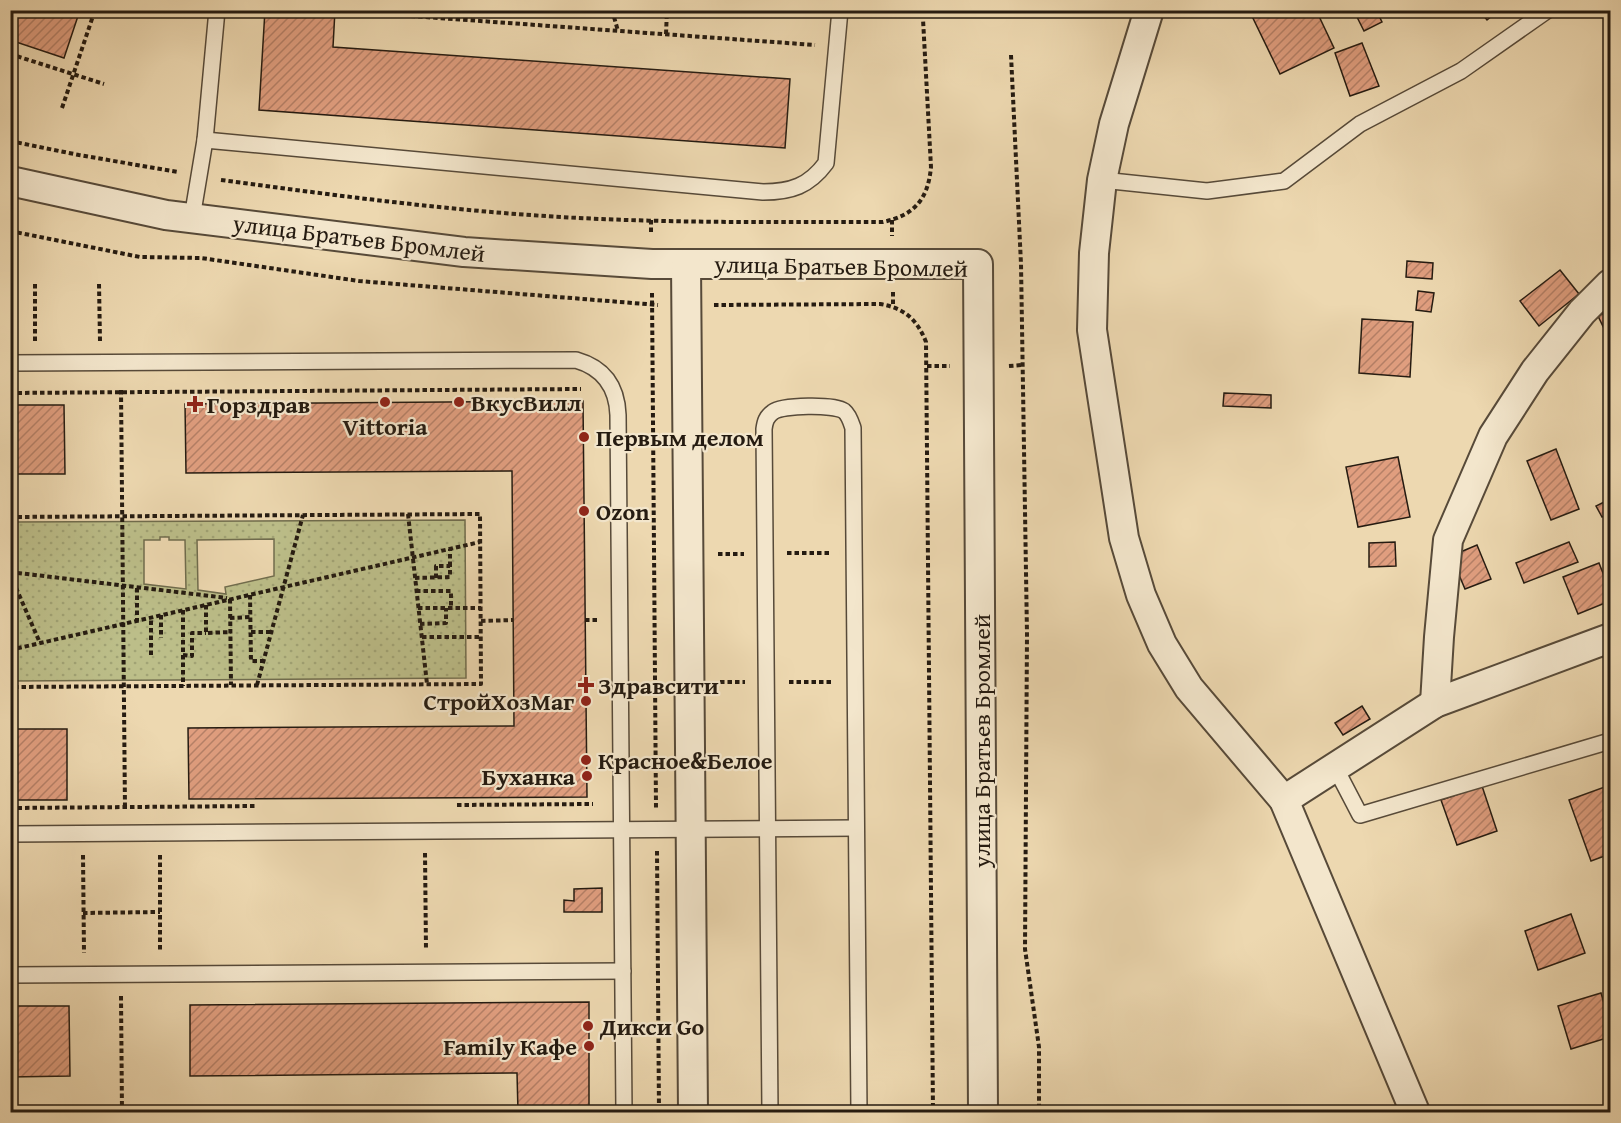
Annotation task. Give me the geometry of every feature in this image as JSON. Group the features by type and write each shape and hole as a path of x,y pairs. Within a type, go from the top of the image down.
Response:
{"street":[{"path":"1149,10 1114,124 1102,180 1094,253 1092,330 1127,549 1141,595 1162,645 1189,688 1284,800 1415,1113"},
{"name":"улица Братьев Бромлей","path":"10,181 90,200 192,218 464,252 652,264 978,264 983,1113"},
{"path":"686,264 693,1113"},
{"path":"1435,703 1448,540 1493,436 1535,371 1582,312 1611,284"},
{"path":"1284,800 1435,703 1611,638"}],"lane":[{"path":"192,218 205,140 217,10"},
{"path":"205,140 751,191 783,192 803,185 826,163 840,10"},
{"path":"1102,180 1207,191 1284,181 1360,124 1461,71 1548,10"},
{"path":"10,363 576,360 588,363 611,384 618,402 624,1113"},
{"path":"770,1113 764,429 766,420 775,411 783,408 837,407 848,416 853,428 859,1113"},
{"path":"1335,767 1360,814 1611,741"},
{"path":"10,834 856,828"},
{"path":"10,975 623,971"}],"path":[{"path":"62,108 95,10"},
{"path":"370,10 369,13 837,47"},
{"path":"423,17 426,10"},
{"path":"612,10 618,31"},
{"path":"666,34 667,10"},
{"path":"10,141 199,176 380,201 587,218 711,222 883,222 901,217 916,207 925,195 930,181 923,19"},
{"path":"10,54 104,84"},
{"path":"1011,55 1020,264 1028,634 1025,949 1039,1047 1039,1113"},
{"path":"10,231 140,257 201,258 360,281 652,305 880,304 904,311 918,325 926,342 933,1113"},
{"path":"34,284 35,363"},
{"path":"99,284 100,363"},
{"path":"652,305 659,1113"},
{"path":"10,393 582,389"},
{"path":"122,404 125,800"},
{"path":"408,514 427,684"},
{"path":"10,517 480,514 481,608 481,684 10,687"},
{"path":"256,685 303,515"},
{"path":"10,650 480,542"},
{"path":"415,578 450,577 450,549"},
{"path":"436,578 436,566 450,566"},
{"path":"40,643 10,573 231,599"},
{"path":"136,588 137,621"},
{"path":"416,591 451,591 446,623 420,624"},
{"path":"250,595 251,661 263,661"},
{"path":"231,599 231,685"},
{"path":"206,605 206,633"},
{"path":"418,608 481,608"},
{"path":"183,610 183,686"},
{"path":"161,615 161,638"},
{"path":"151,617 151,655"},
{"path":"230,618 251,618"},
{"path":"481,621 513,620"},
{"path":"595,620 595,632"},
{"path":"183,655 192,656 192,633 231,632"},
{"path":"251,632 271,632"},
{"path":"422,638 481,637"},
{"path":"449,805 597,804 597,830"},
{"path":"10,808 265,806"},
{"path":"425,831 426,972"},
{"path":"82,833 84,974"},
{"path":"159,833 160,974"},
{"path":"83,913 160,912"},
{"path":"121,1005 122,1113"}],"green space":[{"path":"465,520 466,678 11,681 11,522","holes":["160,537 169,537 169,540 185,540 186,589 144,584 144,540 160,540","274,539 274,576 225,587 226,594 198,590 197,540"]}],"building":[{"path":"10,10 80,10 64,58 10,40"},
{"path":"265,10 335,10 333,47 790,79 785,148 259,110"},
{"path":"1249,10 1316,10 1334,48 1280,74"},
{"path":"1364,10 1376,10 1382,22 1364,31 1356,15"},
{"path":"1479,10 1499,10 1487,20"},
{"path":"1362,43 1379,86 1350,96 1335,53"},
{"path":"1407,261 1433,263 1432,279 1406,277"},
{"path":"1560,270 1579,294 1539,326 1520,301"},
{"path":"1418,291 1434,293 1431,312 1416,310"},
{"path":"1610,310 1610,341 1598,316"},
{"path":"1362,319 1413,322 1410,377 1359,373"},
{"path":"1224,393 1271,395 1271,408 1223,406"},
{"path":"583,401 587,797 189,799 188,728 514,726 512,471 186,473 185,404"},
{"path":"10,405 64,405 65,474 10,474"},
{"path":"1556,449 1579,509 1551,520 1527,461"},
{"path":"1398,457 1410,517 1358,527 1346,467"},
{"path":"1610,499 1610,513 1602,517 1596,506"},
{"path":"1395,542 1396,566 1369,567 1369,543"},
{"path":"1569,542 1578,562 1524,583 1516,563"},
{"path":"1477,545 1491,579 1465,589 1451,556"},
{"path":"1599,563 1610,591 1610,601 1578,614 1563,577"},
{"path":"1362,706 1370,719 1343,735 1335,723"},
{"path":"10,729 67,729 67,800 10,800"},
{"path":"1610,785 1610,854 1591,861 1569,800"},
{"path":"1482,786 1497,831 1457,845 1441,800"},
{"path":"602,888 602,912 564,912 564,900 574,901 574,889"},
{"path":"1571,914 1585,953 1538,970 1525,931"},
{"path":"1601,993 1610,1024 1610,1037 1571,1049 1558,1006"},
{"path":"589,1002 589,1112 518,1112 517,1073 190,1076 190,1005"},
{"path":"10,1006 69,1006 70,1076 10,1077"}],"place":[{"name":"Vittoria","path":"385,402"},
{"name":"ВкусВилл","path":"459,402"},
{"name":"Горздрав","path":"195,404"},
{"name":"Первым делом","path":"584,437"},
{"name":"Ozon","path":"584,511"},
{"name":"Здравсити","path":"586,685"},
{"name":"СтройХозМаг","path":"586,701"},
{"name":"Красное&Белое","path":"586,760"},
{"name":"Буханка","path":"587,776"},
{"name":"Дикси Go","path":"588,1026"},
{"name":"Family Кафе","path":"589,1046"}]}
